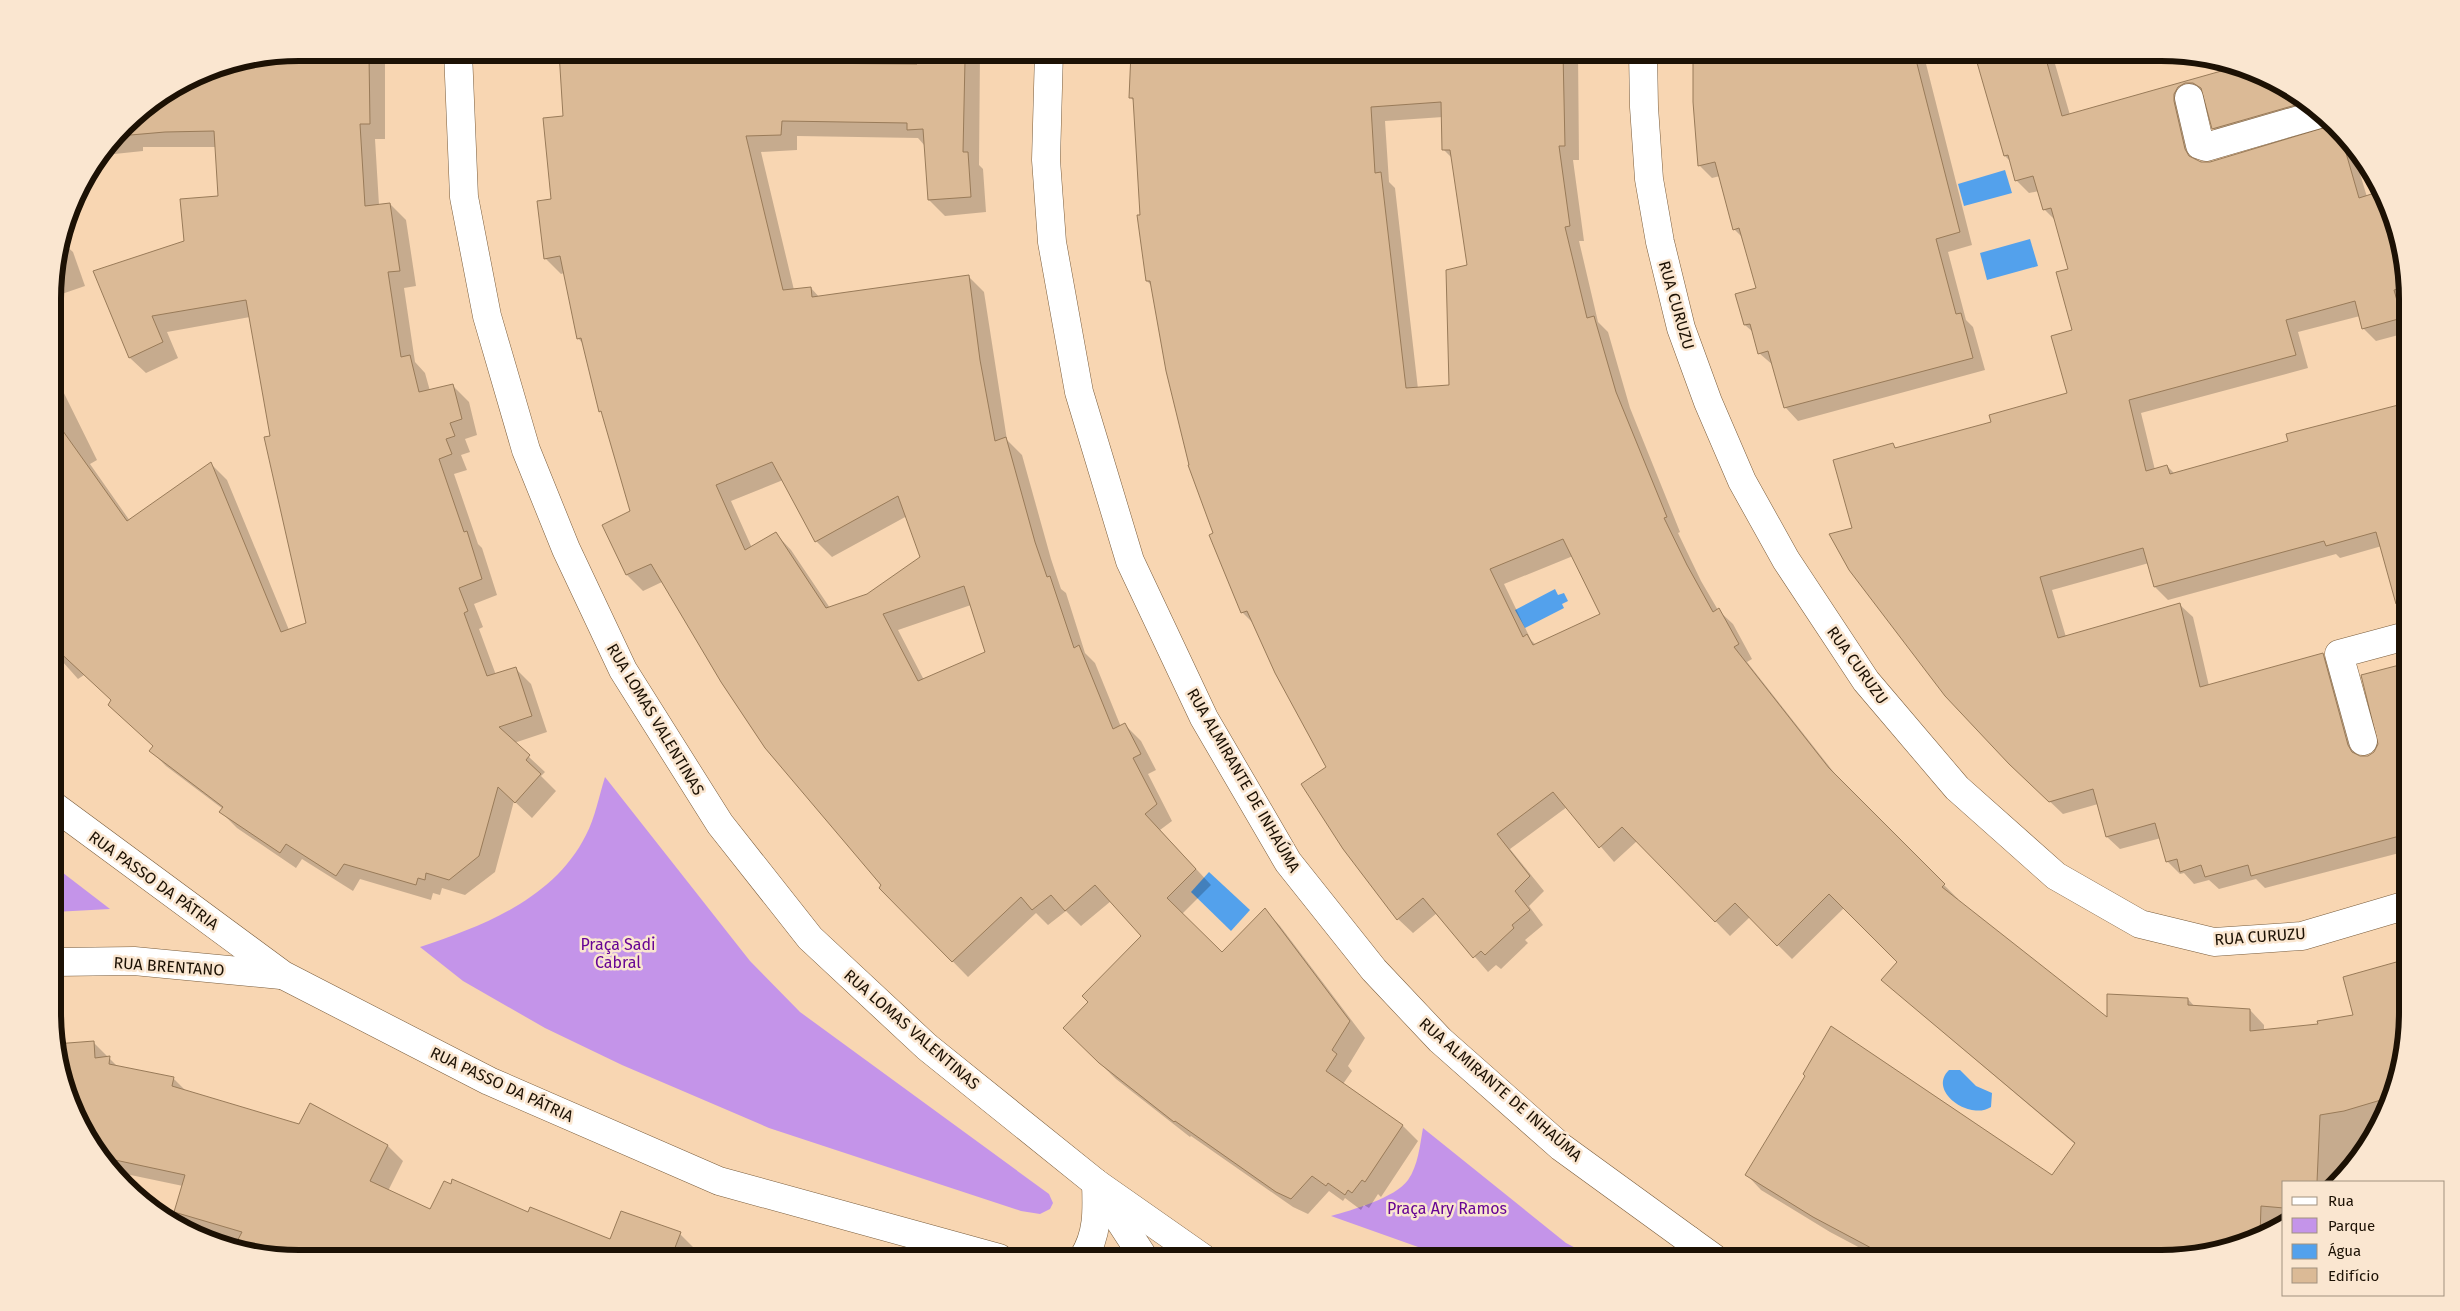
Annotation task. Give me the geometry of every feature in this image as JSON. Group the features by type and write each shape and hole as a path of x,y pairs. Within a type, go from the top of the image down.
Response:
{"street":[{"name":"RUA LOMAS VALENTINAS","path":"458,61 464,197 487,316 526,450 566,549 623,670 720,824 810,938 927,1047 1096,1183 1192,1250"},
{"name":"RUA ALMIRANTE DE INHAÚMA","path":"1049,61 1046,160 1052,242 1079,392 1130,561 1204,718 1288,862 1374,970 1440,1040 1561,1146 1694,1249"},
{"name":"RUA CURUZU","path":"1643,61 1644,107 1650,179 1660,242 1681,328 1708,402 1742,481 1786,560 1866,680 1957,788 2056,876 2140,924 2214,942 2302,936 2399,908"},
{"path":"2189,98 2200,145 2206,147 2313,116"},
{"path":"2363,741 2339,654 2399,638"},
{"name":"RUA PASSO DA PÁTRIA","path":"61,811 283,975 489,1080 718,1181 970,1250"},
{"name":"RUA BRENTANO","path":"61,962 134,961 283,975"},
{"name":"RUA LOMAS VALENTINAS","path":"1096,1183 1139,1250"},
{"path":"1087,1250 1096,1231 1098,1214 1096,1183"}],"green space":[{"name":"Praça Sadi Cabral","path":"605,777 750,961 800,1012 1049,1194 1053,1203 1050,1209 1040,1214 1021,1211 769,1128 622,1065 545,1028 463,981 420,947 468,930 492,919 536,893 555,877 572,857 586,835"},
{"path":"61,871 110,909 61,912"},
{"name":"Praça Ary Ramos","path":"1423,1128 1566,1243 1580,1250 1427,1250 1331,1216 1383,1198 1402,1186 1408,1180 1418,1155"}],"water":[{"path":"2005,170 2012,193 1964,206 1958,184"},
{"path":"2030,239 2038,266 1987,280 1980,253"},
{"path":"1555,589 1558,595 1564,593 1568,601 1562,604 1564,608 1525,628 1515,610"},
{"path":"1209,872 1250,910 1231,931 1191,892"},
{"path":"1949,1070 1960,1070 1976,1086 1992,1093 1991,1107 1982,1110 1972,1110 1954,1102 1947,1095 1943,1087 1944,1078"}],"building":[{"path":"299,61 369,61 370,124 360,124 365,206 390,203 400,271 388,272 401,357 410,355 419,392 453,384 462,419 450,423 455,436 446,439 452,454 439,459 464,532 467,531 482,579 459,588 468,611 464,613 487,676 516,667 532,716 499,727 530,755 526,760 541,774 515,803 498,787 479,856 449,880 426,873 425,880 418,878 416,885 344,864 336,876 286,844 280,853 219,812 223,807 149,751 153,746 108,705 111,700 61,654 61,428 127,521 211,462 281,632 306,623 264,437 270,436 246,300 152,316 163,342 129,358 93,271 184,241 180,199 218,196 214,131 127,135 154,110 180,93 208,79 237,69 268,63"},
{"path":"560,61 787,61 787,63 917,64 917,61 965,61 963,152 968,152 971,197 928,200 923,129 907,130 907,123 782,121 781,135 746,136 783,290 811,287 812,297 969,275 980,360 995,441 1006,437 1035,542 1047,577 1050,576 1074,648 1079,645 1113,729 1125,723 1141,754 1133,758 1157,804 1145,814 1196,869 1167,898 1222,952 1265,908 1350,1021 1332,1050 1337,1054 1326,1071 1403,1125 1365,1182 1362,1180 1352,1193 1348,1190 1345,1195 1328,1183 1326,1186 1312,1176 1291,1199 1276,1192 1174,1122 1099,1063 1063,1028 1088,1002 1082,996 1141,936 1095,885 1065,911 1051,895 1032,910 1021,897 952,962 879,888 881,885 765,748 721,682 651,564 626,575 602,525 630,511 601,411 599,412 581,338 577,339 560,256 544,259 537,201 551,199 543,118 563,116","holes":["772,462 815,542 898,496 920,557 867,594 826,608 776,532 745,550 716,485","964,586 985,652 918,681 883,614"]},
{"path":"1131,61 1563,61 1565,146 1559,146 1570,226 1565,227 1587,318 1594,316 1616,392 1667,517 1664,518 1687,565 1713,612 1719,608 1739,644 1734,647 1829,768 1945,884 1942,887 2107,1017 2107,994 2188,998 2188,1005 2250,1009 2250,1031 2318,1024 2317,1021 2353,1015 2343,977 2399,961 2397,1043 2391,1074 2382,1100 2344,1111 2320,1115 2317,1181 2282,1181 2282,1208 2261,1206 2260,1228 2223,1242 2192,1248 2161,1250 1875,1250 1813,1217 1745,1175 1805,1076 1803,1074 1831,1026 2052,1175 2075,1143 1881,980 1897,962 1829,894 1777,946 1735,903 1715,922 1622,827 1599,848 1553,792 1497,834 1530,876 1515,891 1530,910 1512,925 1514,928 1485,955 1481,951 1473,958 1423,898 1397,920 1343,849 1301,784 1326,767 1275,673 1247,611 1241,613 1209,535 1213,533 1188,465 1166,371 1150,281 1146,281 1137,215 1140,215 1133,98 1129,98","holes":["1441,102 1442,150 1450,150 1467,265 1446,270 1449,385 1406,388 1381,172 1375,173 1371,107","1563,539 1600,614 1533,645 1527,634 1523,637 1490,569"]},
{"path":"1693,61 1916,61 1960,232 1936,239 1956,314 1961,313 1973,358 1784,408 1768,351 1758,354 1750,324 1744,325 1735,294 1756,288 1739,228 1733,230 1715,162 1698,166 1693,102"},
{"path":"1977,61 2047,61 2062,116 2225,70 2252,79 2298,104 2212,129 2201,88 2193,83 2185,83 2178,87 2174,94 2174,101 2185,149 2189,156 2201,162 2210,162 2325,127 2344,147 2359,198 2374,193 2391,237 2397,268 2398,289 2394,290 2399,308 2399,319 2362,329 2355,301 2286,320 2296,355 2129,400 2146,471 2167,465 2170,474 2288,441 2286,434 2399,405 2399,603 2396,604 2376,532 2326,546 2324,541 2154,587 2143,548 2040,577 2058,638 2180,603 2200,687 2323,653 2348,745 2352,752 2360,756 2368,756 2374,752 2378,744 2361,675 2399,665 2399,836 2251,876 2248,865 2205,877 2201,865 2180,872 2177,859 2166,862 2155,823 2106,837 2093,789 2049,802 2009,764 1945,696 1849,570 1829,534 1852,528 1833,460 1893,443 1895,448 1991,422 1989,415 2067,393 2051,336 2072,330 2056,272 2068,269 2051,208 2043,210 2033,176 2015,181 2008,155 2004,156"},
{"path":"94,1041 95,1058 110,1056 109,1064 174,1077 172,1086 299,1124 310,1103 388,1145 370,1181 430,1209 444,1181 451,1184 452,1179 528,1212 530,1207 610,1239 621,1211 681,1232 674,1250 299,1250 268,1248 237,1242 242,1232 174,1212 185,1175 112,1159 93,1131 79,1103 69,1074 63,1043"}]}
